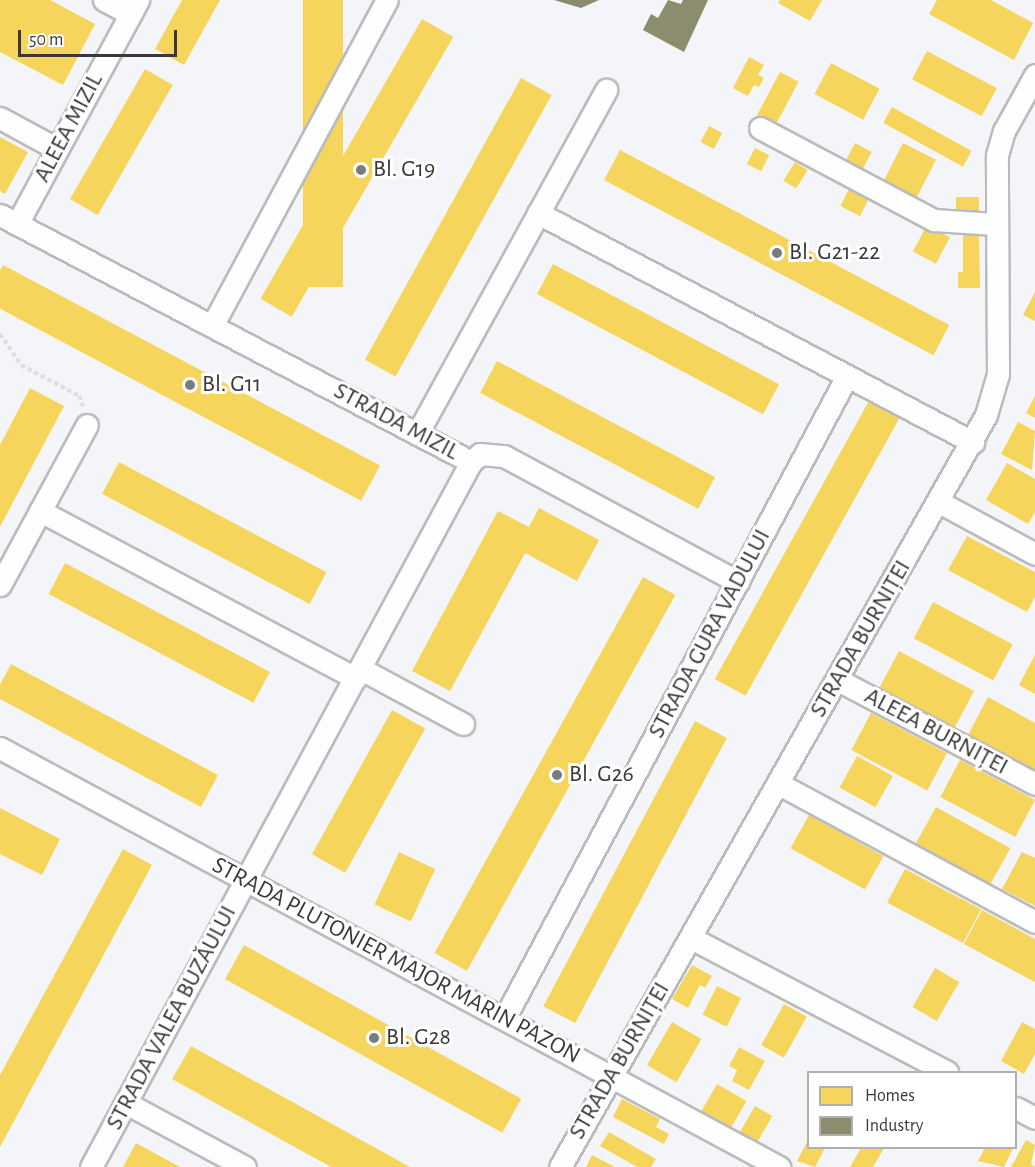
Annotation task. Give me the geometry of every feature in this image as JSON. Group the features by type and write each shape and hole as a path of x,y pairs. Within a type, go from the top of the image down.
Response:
{"street":[{"path":"104,0 134,7"},
{"path":"212,326 387,0"},
{"name":"ALEEA MIZIL","path":"9,219 57,149 134,7"},
{"name":"STRADA BURNIȚEI","path":"560,1167 973,442 993,397 998,374 995,224 999,143 1035,75"},
{"path":"417,434 606,90"},
{"path":"0,118 57,149"},
{"path":"760,128 934,220 995,224"},
{"path":"538,213 973,442"},
{"name":"STRADA MIZIL","path":"9,219 471,462 487,453 504,456 738,582"},
{"name":"STRADA GURA VADULUI","path":"504,1019 847,376"},
{"path":"0,585 87,425"},
{"name":"STRADA VALEA BUZĂULUI","path":"92,1167 471,462"},
{"path":"939,502 1035,554"},
{"path":"40,511 358,674 463,724"},
{"name":"ALEEA BURNIȚEI","path":"838,680 1035,784"},
{"name":"STRADA PLUTONIER MAJOR MARIN PAZON","path":"4,754 246,880 779,1167"},
{"path":"779,784 1035,922"},
{"path":"691,938 945,1071"},
{"path":"126,1103 245,1167"},
{"path":"1017,1109 1035,1118"}],"path":[{"path":"0,334 21,365 79,396 87,425"}],"building: Homes":[{"path":"0,0 50,0 95,24 63,85 0,52"},
{"path":"182,0 220,0 184,65 155,49"},
{"path":"303,0 343,0 343,287 303,287"},
{"path":"780,0 822,0 810,21 778,3"},
{"path":"937,0 991,0 1033,23 1014,60 929,14"},
{"name":"Bl. G19","path":"422,19 453,37 292,317 260,299"},
{"path":"927,51 997,88 982,116 912,79"},
{"path":"749,57 764,65 758,75 764,78 759,87 754,85 748,96 733,88"},
{"path":"831,63 880,89 863,120 815,94"},
{"path":"145,69 173,85 98,215 70,199"},
{"path":"780,72 799,82 775,127 756,117"},
{"path":"521,78 552,95 396,377 365,360"},
{"path":"892,107 972,151 963,167 883,123"},
{"path":"709,126 722,133 714,149 701,142"},
{"path":"0,137 28,152 5,194 0,191"},
{"path":"855,143 872,152 861,173 844,164"},
{"path":"903,143 936,160 917,197 884,180"},
{"path":"755,148 769,155 761,171 747,164"},
{"name":"Bl. G21-22","path":"620,150 949,325 933,355 604,180"},
{"path":"795,162 808,170 796,189 783,181"},
{"path":"849,189 869,199 860,216 840,206"},
{"path":"956,197 979,197 979,218 956,218"},
{"path":"927,225 950,237 936,264 913,251"},
{"path":"963,234 979,234 980,288 958,288 958,272 963,272"},
{"path":"553,264 779,384 763,414 537,294"},
{"name":"Bl. G11","path":"3,265 380,465 361,501 0,309 0,271"},
{"path":"1035,292 1035,321 1023,315"},
{"path":"497,361 715,477 698,509 480,393"},
{"path":"30,388 64,406 0,527 0,445"},
{"path":"1035,396 1035,418 1026,413"},
{"path":"870,399 901,416 745,696 715,679"},
{"path":"1018,422 1035,431 1032,470 1001,454"},
{"path":"119,462 326,572 310,604 102,494"},
{"path":"1007,463 1035,479 1035,512 1028,524 986,500"},
{"path":"539,508 599,540 577,581 525,553 450,691 412,671 498,511 529,527"},
{"path":"967,536 1035,572 1035,597 1027,612 948,570"},
{"path":"65,563 270,672 253,703 49,594"},
{"name":"Bl. G26","path":"643,577 675,595 467,971 435,953"},
{"path":"933,602 1012,644 993,680 914,638"},
{"path":"899,651 974,691 954,728 879,688"},
{"path":"1035,655 1035,694 1019,685"},
{"path":"11,664 218,775 201,807 0,699 0,685"},
{"path":"988,697 1035,723 1035,770 968,735"},
{"path":"392,710 425,728 345,873 312,854"},
{"path":"871,713 947,753 927,790 851,750"},
{"path":"695,721 727,738 575,1023 543,1006"},
{"path":"857,756 893,776 875,807 840,787"},
{"path":"960,760 1035,800 1015,837 940,797"},
{"path":"936,807 1010,848 990,885 916,844"},
{"path":"0,808 60,839 42,875 0,854"},
{"path":"809,815 883,856 865,889 791,848"},
{"path":"123,849 152,865 0,1147 0,1075"},
{"path":"399,852 435,869 411,921 374,905"},
{"path":"1022,852 1035,858 1035,906 1002,889"},
{"path":"905,869 981,909 963,943 887,903"},
{"path":"982,910 1035,939 1035,982 964,944"},
{"name":"Bl. G28","path":"244,945 521,1099 502,1133 225,979"},
{"path":"692,965 712,976 705,988 700,985 688,1008 672,999"},
{"path":"935,968 959,982 937,1021 912,1007"},
{"path":"717,986 741,998 727,1027 702,1015"},
{"path":"784,1004 807,1017 784,1058 761,1045"},
{"path":"672,1022 701,1039 676,1082 647,1065"},
{"path":"1022,1022 1035,1029 1035,1054 1024,1074 1001,1061"},
{"path":"191,1046 410,1167 331,1167 172,1079"},
{"path":"739,1047 765,1061 749,1090 732,1081 737,1070 729,1066"},
{"path":"717,1084 746,1101 731,1128 702,1111"},
{"path":"622,1099 660,1119 656,1127 669,1134 664,1144 613,1117"},
{"path":"755,1106 772,1116 756,1145 738,1135"},
{"path":"609,1132 656,1159 651,1167 637,1167 600,1146"},
{"path":"1026,1140 1035,1145 1031,1164 1035,1167 1011,1167"},
{"path":"807,1142 807,1149 824,1149 815,1167 797,1161"},
{"path":"136,1143 180,1167 123,1167"},
{"path":"860,1149 883,1149 873,1167 850,1167"},
{"path":"984,1149 1013,1149 1004,1167 978,1161"},
{"path":"592,1155 615,1167 586,1167"}],"building: Industry":[{"path":"554,0 599,0 581,8"},
{"path":"668,0 681,4 683,0 708,0 684,52 643,30 651,14 658,18"}],"place":[{"name":"Bl. G19","path":"361,170"},
{"name":"Bl. G21-22","path":"777,253"},
{"name":"Bl. G11","path":"190,385"},
{"name":"Bl. G26","path":"557,775"},
{"name":"Bl. G28","path":"374,1038"}]}
